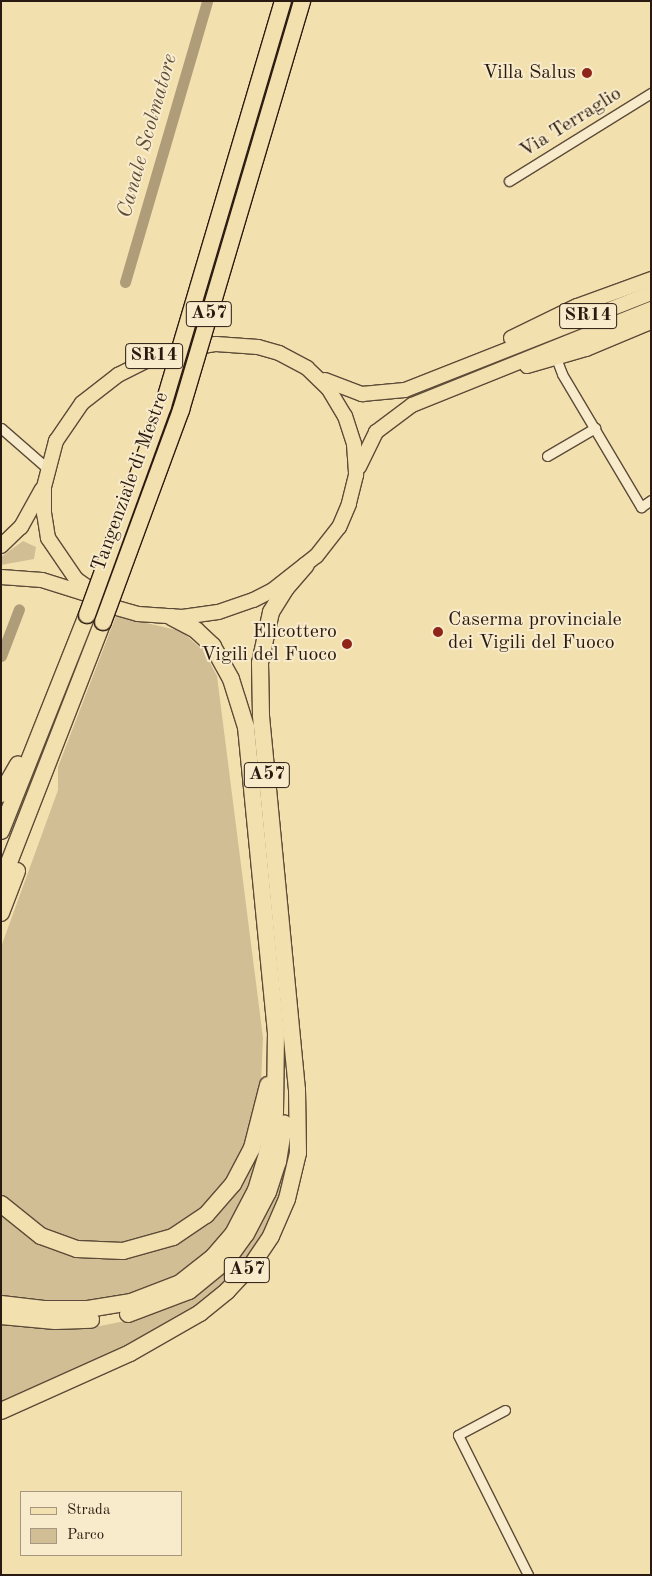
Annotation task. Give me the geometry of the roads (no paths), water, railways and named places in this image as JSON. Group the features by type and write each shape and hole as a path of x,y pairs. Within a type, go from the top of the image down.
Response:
{"highway":[{"name":"Tangenziale di Mestre","path":"1,831 50,712 87,615 163,406 283,1"},
{"name":"Tangenziale di Mestre","path":"1,883 24,820 103,622 181,410 302,1"},
{"name":"A57","path":"1,1411 113,1362 183,1324 227,1291 264,1248 287,1199 298,1153 298,1090 261,715 260,663 271,612 286,588 306,565"},
{"name":"A57","path":"1,1304 74,1310 131,1302 180,1283 213,1257 233,1234 247,1209 268,1154 275,1113 274,1021 242,710 231,679 213,646 196,630 172,617"},
{"name":"A57","path":"1,794 50,712"},
{"name":"A57","path":"1,913 18,867 24,820"},
{"name":"A57","path":"1,1316 61,1321 123,1316 158,1305 188,1291 227,1260 258,1213 278,1162 289,1066 288,997"},
{"name":"A57","path":"1,1204 41,1236 66,1246 88,1250 136,1249 174,1238 190,1228 227,1194 252,1148 267,1093 274,1021"}],"main road":[{"name":"SR14","path":"456,370 490,347 577,306 651,279"},
{"name":"SR14","path":"1,546 30,513 47,473 56,440 82,403 109,381 152,356 187,347 239,344 279,354 348,391 376,395 405,390 651,293"},
{"name":"SR14","path":"1,577 42,580 103,600 138,614 172,617 206,615 242,605 273,590 306,565 339,527 350,504 356,474 366,449 384,423 412,405 482,375 651,310"},
{"name":"SR14","path":"482,375 556,358 651,322"},
{"name":"SR14","path":"315,374 334,396 349,424 354,444 356,474"},
{"name":"SR14","path":"47,473 44,513 51,546 70,572 103,600"}],"street":[{"name":"Via Terraglio","path":"508,181 651,93"},
{"path":"556,358 562,374 640,507 651,500"},
{"path":"1,428 47,473"},
{"path":"547,456 595,428"},
{"path":"505,1410 458,1435 528,1575"}],"waterway":[{"name":"Canale Scolmatore","path":"125,282 207,1"},
{"name":"Canale Scolmatore","path":"1,656 19,609"}],"place":[{"name":"Villa Salus","path":"587,73"},
{"name":"Caserma provinciale dei Vigili del Fuoco","path":"438,632"},
{"name":"Elicottero Vigili del Fuoco","path":"347,644"}]}
